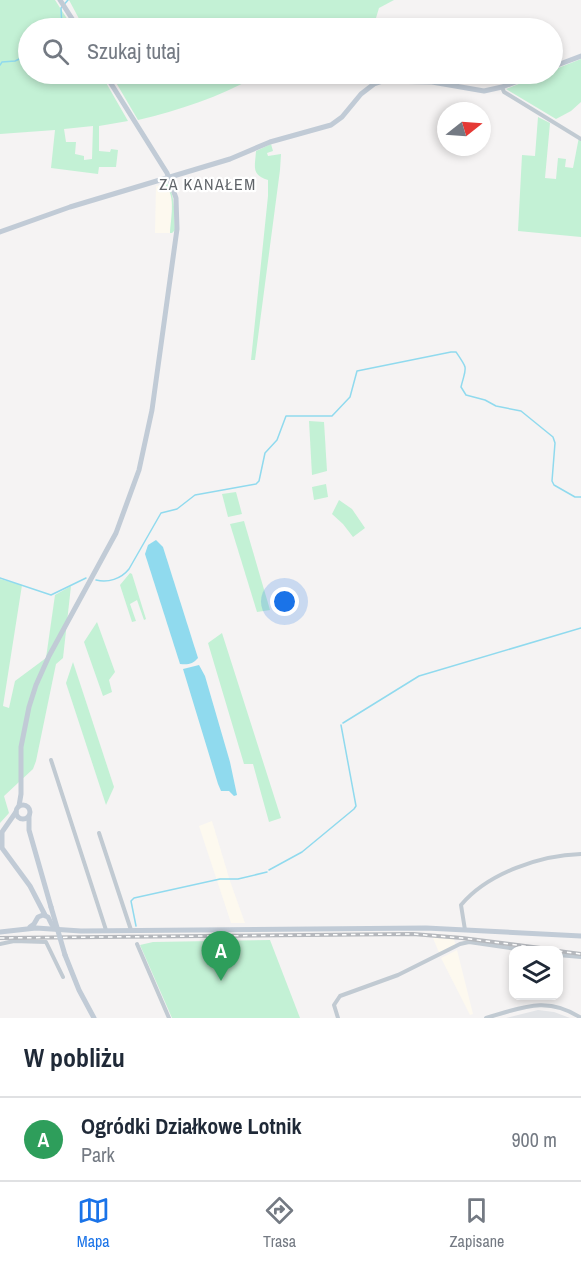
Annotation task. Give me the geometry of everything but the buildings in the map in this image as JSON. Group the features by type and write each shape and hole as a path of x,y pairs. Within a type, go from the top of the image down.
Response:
{"main road":[{"path":"60,0 72,18"},
{"path":"563,63 581,56"},
{"path":"94,1018 75,982 65,955 22,813 21,747 36,685 49,656 116,533 134,488 146,444 177,229 177,203 169,177 111,84"},
{"path":"0,232 70,207 230,159 270,142 331,125 347,112 369,87 376,84"},
{"path":"444,84 484,91 510,84"},
{"path":"22,813 9,821 2,832 2,848 30,886 37,902 39,921"},
{"path":"39,921 49,925"},
{"path":"39,921 59,929 106,931 404,928 581,936"},
{"path":"0,932 26,930 39,921"}],"street":[{"path":"502,87 504,92 581,139"},
{"path":"51,760 106,931"},
{"path":"99,833 131,931"},
{"path":"465,930 461,904 485,885 506,873 543,858 581,854"},
{"path":"0,944 14,941 46,942 63,977"},
{"path":"338,1018 334,1005 340,996 398,975 460,944 469,942 509,949"},
{"path":"137,944 169,1018"},
{"path":"563,955 581,957"},
{"path":"486,1018 540,1004 562,1008 581,1018"}],"shaded area":[{"path":"167,184 172,199 170,233 155,233 156,186"},
{"path":"212,821 245,923 231,923 199,826"},
{"path":"433,938 454,939 456,947 440,955"},
{"path":"457,950 473,1014 470,1015 441,958"},
{"path":"538,1010 554,1012 570,1018 506,1018"}],"green space":[{"path":"0,0 55,0 67,18 18,18 18,84 107,84 128,121 99,126 99,151 118,150 116,167 99,167 98,174 51,168 55,130 0,134","holes":["93,126 92,159 84,160 84,156 75,154 76,142 66,142 64,129"]},
{"path":"69,0 394,0 379,8 376,18 79,18"},
{"path":"581,59 581,102 571,111 556,119 506,89 519,84 563,84 563,66"},
{"path":"117,84 241,84 201,102 138,120"},
{"path":"538,117 550,123 545,178 556,179 558,158 566,159 565,167 573,168 579,137 581,139 581,237 518,231 522,155 535,156"},
{"path":"271,144 273,151 267,153 268,156 281,154 280,170 255,360 251,360 268,196 268,180 259,176 255,170 256,151"},
{"path":"165,181 171,191 174,204 175,230 172,233 170,233 171,198 167,186 162,182"},
{"path":"309,421 324,422 327,471 312,475"},
{"path":"326,484 328,497 314,500 312,487"},
{"path":"236,492 242,514 228,517 222,494"},
{"path":"339,500 352,509 365,528 353,537 332,514"},
{"path":"244,521 270,610 257,612 230,524"},
{"path":"130,573 146,619 144,620 137,600 130,604 136,621 132,622 120,585"},
{"path":"0,579 22,585 3,706 9,708 15,681 46,658 55,595 71,586 63,658 56,664 36,761 33,769 4,796 9,813 0,823"},
{"path":"97,622 115,672 109,680 112,692 103,696 84,642"},
{"path":"222,633 281,818 269,822 253,764 244,764 208,643"},
{"path":"73,662 114,787 106,805 66,683"},
{"path":"270,940 300,1018 172,1018 140,945 153,942"}],"water":[{"path":"156,540 163,547 198,658 190,664 180,664 145,554 148,545"},
{"path":"199,665 205,676 230,762 237,795 234,796 229,791 221,791 218,784 183,669"}],"waterway":[{"path":"62,18 61,8 68,0"},
{"path":"0,65 2,62 18,60"},
{"path":"96,580 114,579 129,569 161,513 177,509 195,495 256,484 259,481 265,453 277,440 286,416 332,416 350,397 357,371 451,352 456,352 465,366 461,387 466,395 485,400 496,406 521,411 553,437 555,443 552,481 554,485 575,497 581,497"},
{"path":"0,578 51,595 86,578"},
{"path":"343,723 419,676 581,628"},
{"path":"269,870 302,852 356,806 341,725"},
{"path":"136,926 131,901 134,898 220,879 238,879 267,872"}],"railway":[{"path":"0,938 413,934 525,946"},
{"path":"563,952 581,954"}],"place":[{"name":"Ogródki Działkowe Lotnik","path":"221,981"}],"district":[{"name":"ZA KANAŁEM","path":"208,184"}]}
